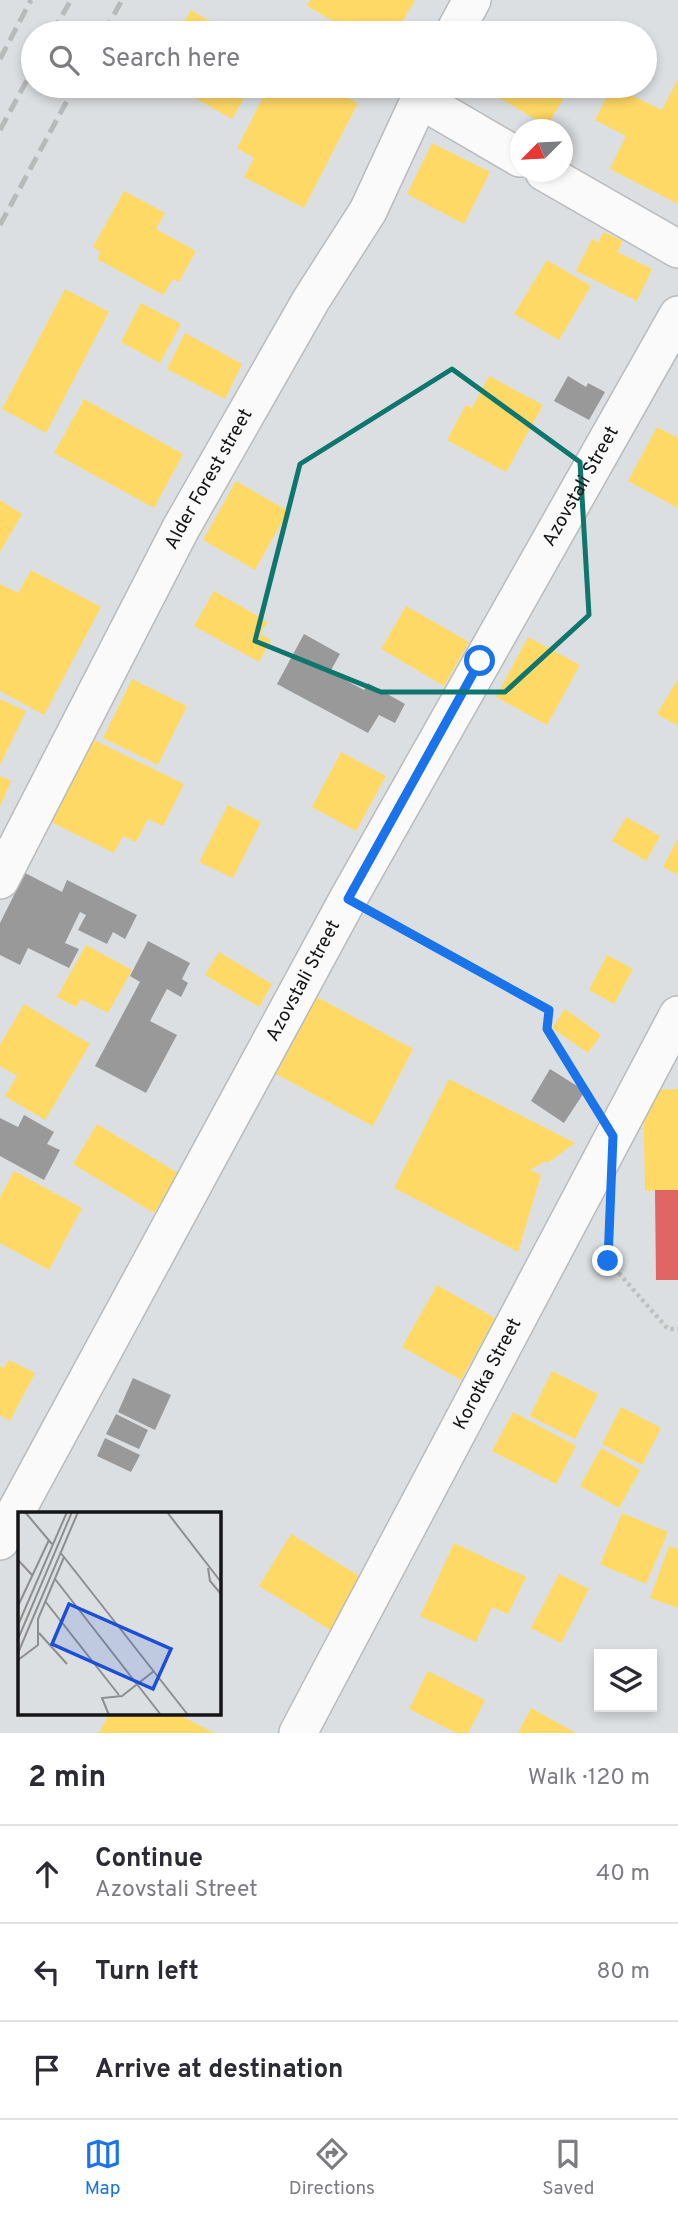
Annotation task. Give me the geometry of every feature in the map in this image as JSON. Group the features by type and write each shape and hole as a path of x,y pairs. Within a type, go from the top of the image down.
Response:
{"street":[{"path":"460,21 471,0"},
{"name":"Alder Forest street","path":"0,880 181,528 311,300 368,211 420,98"},
{"path":"432,98 510,151"},
{"path":"561,182 678,249"},
{"name":"Azovstali Street","path":"0,1541 348,899 678,316"},
{"name":"Korotka Street","path":"298,1733 678,1015"}],"path":[{"path":"348,899 549,1010 547,1029 613,1136"},
{"path":"609,1233 608,1261 668,1329 678,1329"}],"highlighted area":[{"path":"452,369 580,462 589,615 505,692 381,692 255,641 300,464"}],"building: Homes":[{"path":"310,0 415,0 403,21 333,21 307,6"},
{"path":"191,10 210,21 184,21"},
{"path":"678,79 678,204 610,169 626,136 595,120 606,98 637,98 662,110"},
{"path":"195,98 244,98 232,119"},
{"path":"263,98 348,98 358,103 304,208 244,177 254,158 237,148"},
{"path":"499,98 564,98 551,119 535,119"},
{"path":"432,143 490,172 464,224 407,194"},
{"path":"124,191 165,213 156,229 196,251 179,282 173,279 163,295 97,259 101,252 93,247"},
{"path":"604,232 623,241 617,252 652,269 637,301 576,271 592,239 598,242"},
{"path":"547,260 591,286 559,340 514,314"},
{"path":"65,289 109,312 46,433 2,409"},
{"path":"141,303 181,324 160,363 121,342"},
{"path":"185,333 242,364 225,399 167,369"},
{"path":"489,376 543,405 506,472 447,440 466,405 472,408"},
{"path":"84,399 183,454 154,508 54,453"},
{"path":"657,427 678,438 678,508 628,481"},
{"path":"236,481 288,511 255,570 203,540"},
{"path":"0,500 22,514 0,552"},
{"path":"31,570 101,607 44,715 0,691 0,584 18,593"},
{"path":"214,591 268,622 260,634 271,640 259,662 194,626"},
{"path":"406,606 469,642 444,686 381,649"},
{"path":"528,637 580,665 547,725 496,697"},
{"path":"132,679 187,706 158,765 103,738"},
{"path":"678,679 678,726 657,714"},
{"path":"0,699 26,711 0,765"},
{"path":"92,739 184,784 163,826 148,819 136,842 123,836 114,853 51,822"},
{"path":"341,752 386,776 356,831 312,807"},
{"path":"0,776 11,781 0,806"},
{"path":"228,805 261,822 233,878 199,862"},
{"path":"626,817 660,836 646,861 612,841"},
{"path":"678,838 678,875 663,867"},
{"path":"86,945 132,970 108,1013 81,999 76,1007 57,997"},
{"path":"219,952 272,984 259,1007 205,975"},
{"path":"607,955 633,969 614,1004 589,990"},
{"path":"317,997 413,1049 373,1126 276,1074"},
{"path":"24,1004 90,1044 45,1120 5,1096 17,1076 0,1066 0,1045"},
{"path":"565,1009 601,1035 588,1053 552,1028"},
{"path":"449,1079 575,1143 549,1162 530,1170 541,1175 518,1252 394,1188"},
{"path":"678,1089 678,1190 645,1191 643,1090"},
{"path":"97,1124 178,1173 154,1213 73,1164"},
{"path":"14,1171 82,1208 49,1270 0,1243 0,1197"},
{"path":"437,1285 495,1318 461,1380 402,1347"},
{"path":"9,1360 35,1373 10,1421 0,1415 0,1366 4,1368"},
{"path":"552,1371 598,1394 575,1439 530,1416"},
{"path":"621,1407 661,1428 642,1465 602,1444"},
{"path":"513,1412 576,1446 556,1484 492,1451"},
{"path":"601,1448 640,1470 619,1508 580,1486"},
{"path":"622,1513 668,1532 646,1584 600,1564"},
{"path":"291,1534 364,1579 332,1631 259,1586"},
{"path":"454,1543 526,1577 508,1614 492,1607 476,1642 420,1616"},
{"path":"669,1546 678,1549 678,1608 650,1598"},
{"path":"559,1574 589,1589 561,1643 531,1628"},
{"path":"428,1671 485,1700 468,1733 456,1733 409,1709"},
{"path":"531,1708 576,1733 518,1733"},
{"path":"108,1716 182,1716 214,1733 99,1733"}],"building: Shops":[{"path":"655,1190 678,1190 678,1280 656,1280"}],"building: Industry":[{"path":"568,376 586,387 588,383 605,392 589,420 554,401"},
{"path":"304,634 340,654 330,672 364,690 368,683 405,704 395,723 379,715 368,733 277,684"},
{"path":"25,873 62,892 67,880 137,915 125,939 113,932 107,944 78,930 86,915 80,912 65,943 79,949 69,968 28,948 20,965 0,955 0,923"},
{"path":"148,941 190,963 182,979 188,983 181,997 167,989 150,1021 177,1035 146,1093 95,1066 140,982 130,976"},
{"path":"550,1069 585,1091 564,1123 531,1101"},
{"path":"24,1115 54,1132 47,1144 60,1150 44,1180 0,1156 0,1118 18,1127"},
{"path":"133,1378 171,1395 155,1430 118,1412"},
{"path":"116,1414 148,1430 139,1449 106,1434"},
{"path":"105,1438 140,1455 131,1472 97,1456"}],"railway":[{"path":"0,59 31,0"},
{"path":"59,21 71,0"},
{"path":"111,21 122,0"},
{"path":"0,130 21,91"},
{"path":"0,225 69,98"}],"route":[{"path":"480,661 348,899 549,1010 547,1029 613,1136 608,1261"}]}
